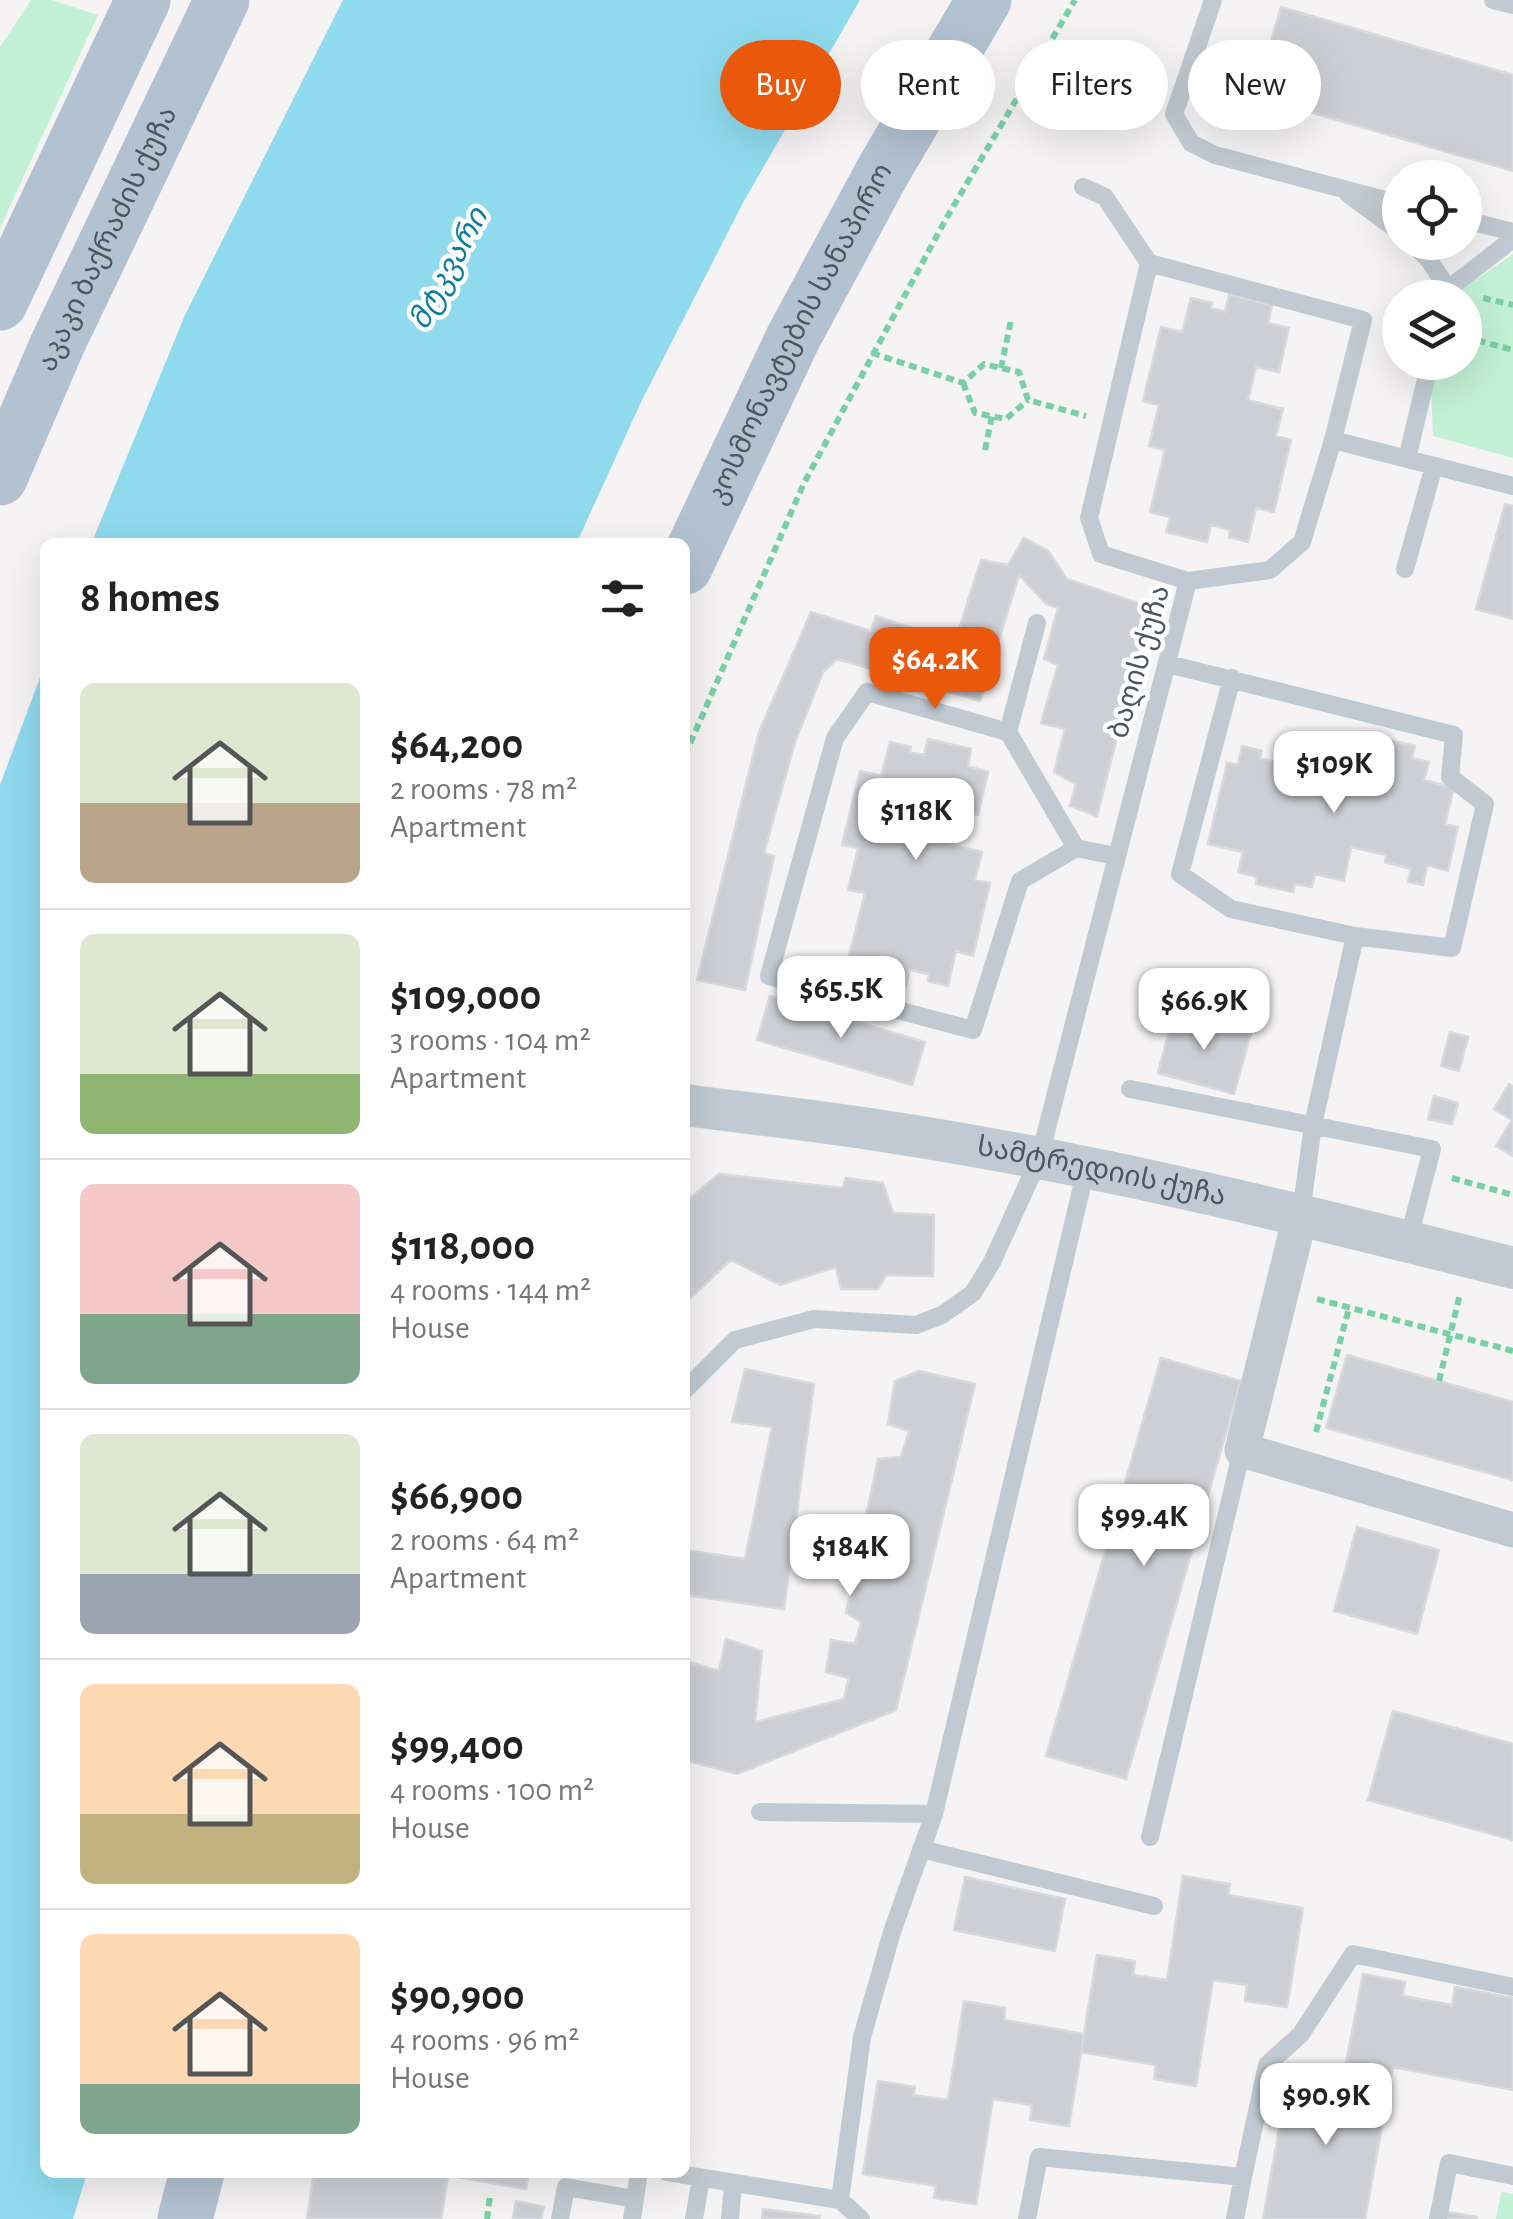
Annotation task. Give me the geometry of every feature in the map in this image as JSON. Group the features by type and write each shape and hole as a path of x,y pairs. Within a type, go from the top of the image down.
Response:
{"main road":[{"path":"0,303 143,0"},
{"name":"აკაკი ბაქრაძის ქუჩა","path":"0,478 57,345 222,0"},
{"name":"კოსმონავტების სანაპირო","path":"690,557 793,338 984,0"},
{"path":"185,2219 195,2178"}],"street":[{"name":"სამტრედიის ქუჩა","path":"690,1105 890,1132 1086,1168 1301,1214 1513,1268"},
{"path":"1301,1214 1242,1450 1513,1530"}],"lane":[{"path":"1213,0 1174,114 1190,143 1215,155 1382,200"},
{"path":"1493,0 1513,5"},
{"path":"1083,187 1105,197 1149,263 1090,518 1101,554 1188,582"},
{"path":"1342,190 1382,219"},
{"path":"1482,226 1513,236"},
{"path":"1462,280 1513,236"},
{"name":"ბაღის ქუჩა","path":"690,1385 735,1340 814,1319 916,1325 942,1315 973,1294 992,1262 1039,1159 1188,582 1270,570 1302,542 1364,320 1149,263"},
{"path":"1406,459 1426,380"},
{"path":"1333,440 1513,486"},
{"path":"1405,569 1434,466"},
{"path":"1008,732 1037,623"},
{"path":"1168,664 1232,678 1454,735 1450,777 1486,804 1452,948 1356,936 1231,909 1180,874 1232,678"},
{"path":"1076,848 1008,732 867,692 834,738 769,976 972,1030 1020,882 1076,848 1115,856"},
{"path":"1301,1214 1313,1124 1356,936"},
{"path":"1130,1089 1432,1149 1408,1241"},
{"path":"840,2200 862,2037 892,1932 934,1814 1086,1168"},
{"path":"1150,1836 1242,1450"},
{"path":"760,1812 934,1814"},
{"path":"921,1849 1154,1906"},
{"path":"1235,2219 1267,2065 1300,2034 1353,1954 1513,1987"},
{"path":"1027,2219 1039,2157 1243,2177"},
{"path":"1438,2219 1449,2163 1513,2176"},
{"path":"690,2176 840,2200 861,2219"},
{"path":"632,2219 638,2178"},
{"path":"694,2219 700,2178"},
{"path":"730,2219 733,2183"},
{"path":"560,2219 566,2187 635,2199"}],"path":[{"path":"690,744 804,484 872,353 1074,0"},
{"path":"1001,368 1011,320"},
{"path":"1482,342 1513,350"},
{"path":"872,353 963,383 975,413 1006,419 1028,400"},
{"path":"963,383 984,364 1019,372 1028,400"},
{"path":"1028,400 1112,424"},
{"path":"986,450 992,416"},
{"path":"1427,1171 1513,1195"},
{"path":"1439,1380 1468,1257"},
{"path":"1282,1290 1513,1351"},
{"path":"1306,1469 1349,1308"},
{"path":"487,2219 490,2196"}],"green space":[{"path":"31,0 52,0 98,15 0,228 0,47"},
{"path":"1513,254 1513,458 1433,436 1433,380 1482,380 1482,280 1475,280"},
{"path":"1501,2192 1513,2194 1513,2219 1496,2219"}],"water":[{"name":"მტკვარი","path":"343,0 860,0 837,40 720,40 720,130 785,130 642,400 579,538 94,538 185,315"},
{"path":"40,677 40,2178 85,2178 73,2219 0,2219 0,785"}],"building":[{"path":"1281,7 1513,75 1513,171 1321,115 1321,40 1271,40"},
{"path":"1229,295 1272,305 1268,323 1289,328 1279,372 1256,367 1248,400 1283,409 1276,436 1291,440 1274,512 1256,508 1248,542 1229,537 1230,530 1211,525 1207,542 1166,532 1170,517 1150,512 1165,450 1149,446 1159,405 1143,401 1161,327 1182,332 1191,298 1212,303 1211,308 1225,312"},
{"path":"1505,504 1513,506 1513,619 1476,609"},
{"path":"1024,538 1048,551 1067,579 1150,607 1097,816 1070,806 1076,784 1054,772 1065,729 1041,723 1058,665 1044,659 1058,608 1046,604 1019,575 980,701 837,659 823,672 795,742 764,853 774,856 745,990 697,980 759,732 811,612 871,631 876,616 955,642 981,560 1008,565"},
{"path":"1379,738 1415,746 1412,758 1429,762 1424,780 1454,788 1445,824 1458,827 1448,871 1427,865 1423,885 1408,882 1411,869 1385,862 1386,855 1351,847 1344,881 1315,874 1312,887 1295,884 1293,892 1256,884 1257,877 1238,872 1243,852 1208,844 1227,763 1238,765 1242,746 1262,751 1260,758 1285,764 1280,783 1313,791 1323,749 1351,756 1355,740 1377,745"},
{"path":"928,739 971,749 968,766 988,772 978,815 955,810 948,844 982,852 975,880 990,883 973,956 956,951 948,986 928,981 929,974 910,970 906,986 865,976 869,960 849,956 865,893 848,890 858,848 842,845 860,771 881,776 890,742 924,755"},
{"path":"770,996 925,1042 912,1085 757,1040"},
{"path":"1174,1012 1251,1033 1234,1094 1158,1073"},
{"path":"1450,1032 1468,1037 1459,1071 1441,1066"},
{"path":"1509,1084 1513,1087 1513,1156 1496,1146 1512,1120 1494,1109"},
{"path":"1434,1096 1458,1103 1452,1124 1428,1119"},
{"path":"719,1174 842,1188 846,1178 883,1183 893,1213 934,1215 933,1276 886,1275 878,1289 841,1289 836,1267 780,1285 731,1260 690,1298 690,1198"},
{"path":"1347,1355 1513,1402 1513,1480 1326,1428"},
{"path":"1161,1358 1241,1381 1126,1779 1046,1756"},
{"path":"745,1369 814,1384 784,1609 690,1596 690,1551 745,1559 772,1427 732,1422"},
{"path":"919,1371 975,1384 896,1710 737,1774 690,1761 690,1662 719,1671 726,1639 762,1651 755,1722 844,1699 849,1678 826,1672 831,1640 855,1644 861,1622 846,1613 878,1459 901,1457 909,1431 888,1424 895,1381"},
{"path":"1357,1527 1439,1550 1417,1634 1334,1611"},
{"path":"1393,1711 1513,1744 1513,1840 1368,1800"},
{"path":"1183,1876 1230,1884 1228,1895 1303,1908 1287,2007 1245,2001 1247,1985 1213,1980 1196,2086 1154,2079 1156,2065 1081,2052 1097,1955 1135,1961 1133,1975 1167,1980"},
{"path":"965,1877 1065,1899 1055,1951 954,1930"},
{"path":"1363,1974 1405,1982 1403,1996 1452,2005 1455,1987 1513,1998 1513,2090 1393,2067 1389,2087 1343,2079"},
{"path":"964,2001 1005,2008 1004,2020 1084,2034 1069,2126 1030,2120 1032,2105 993,2099 976,2204 934,2198 936,2186 863,2174 878,2081 915,2087 913,2095 948,2100"},
{"path":"1290,2069 1389,2087 1365,2219 1263,2219"},
{"path":"313,2178 448,2178 441,2219 307,2219"},
{"path":"463,2178 528,2178 526,2189"},
{"path":"516,2201 544,2207 541,2219 513,2219"},
{"path":"763,2209 820,2216 762,2219"},
{"path":"1447,2212 1477,2217 1477,2219 1445,2219"}]}
